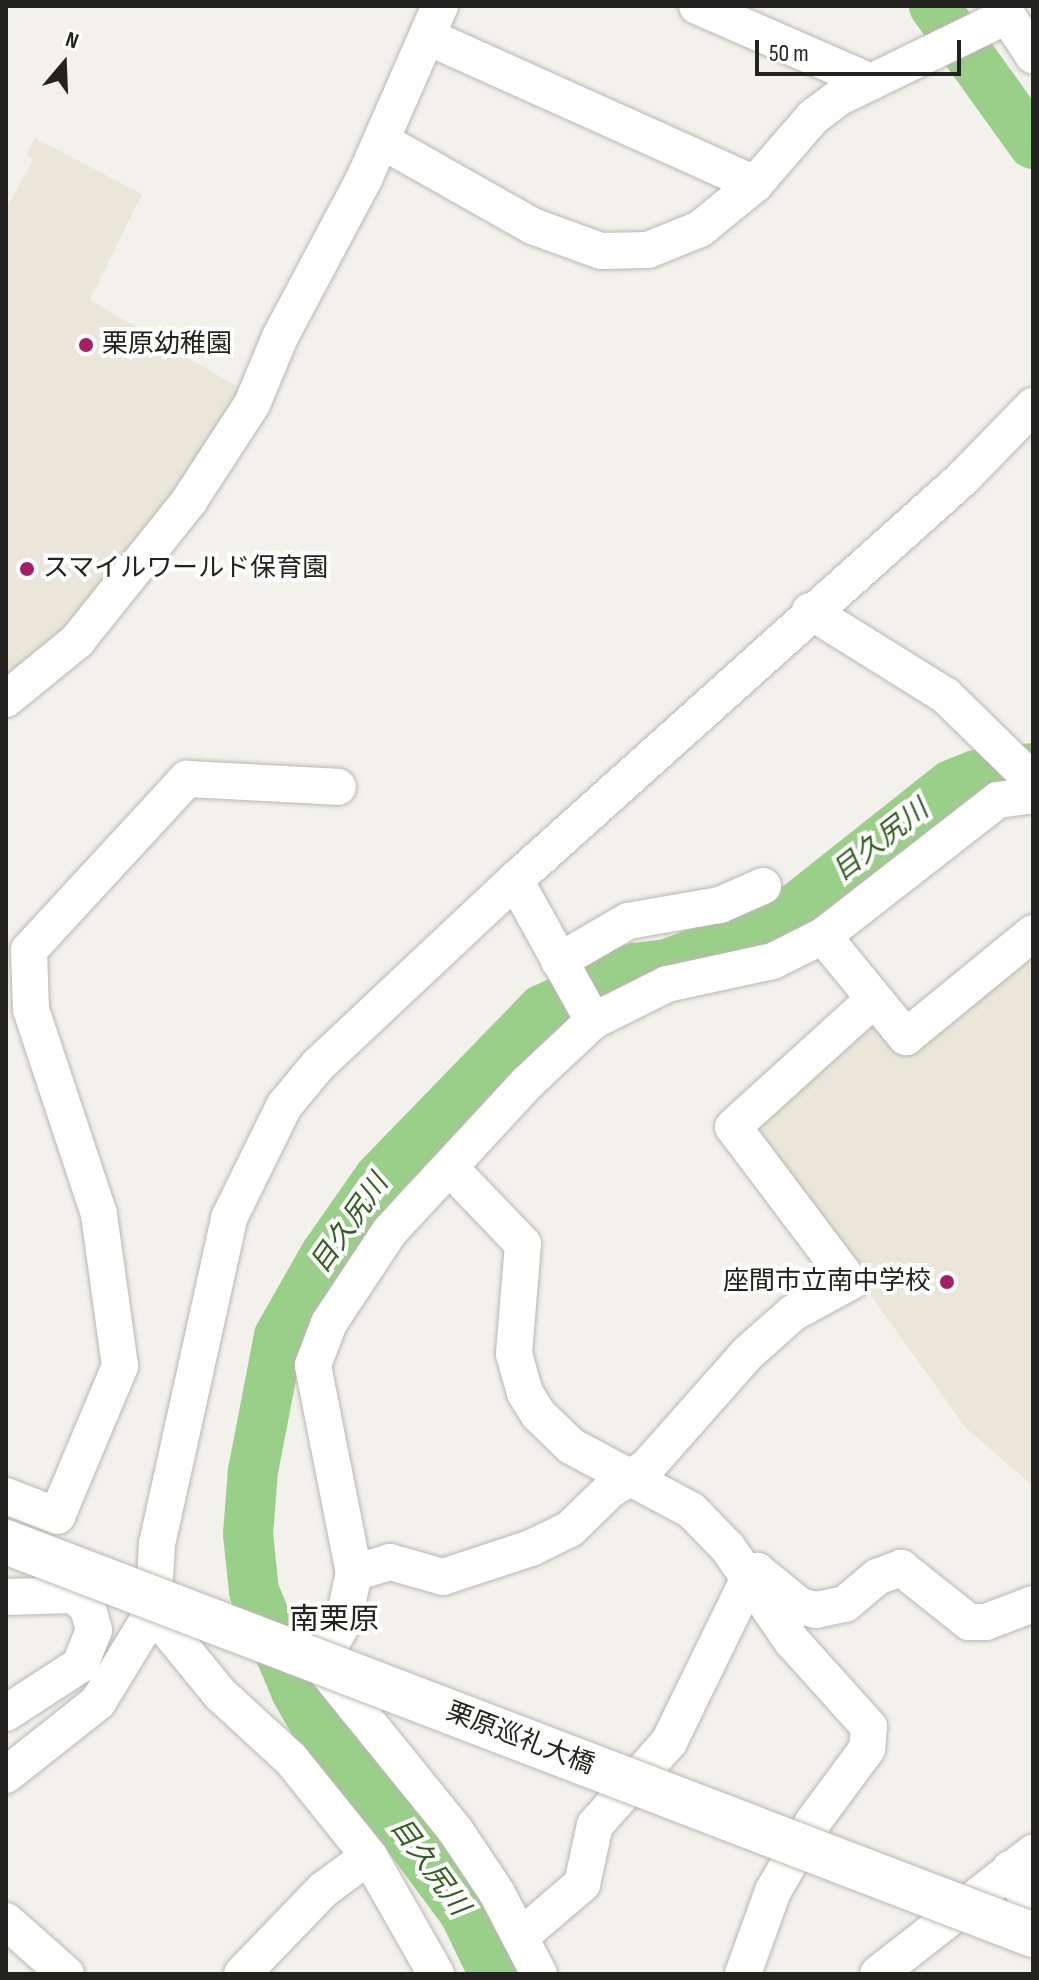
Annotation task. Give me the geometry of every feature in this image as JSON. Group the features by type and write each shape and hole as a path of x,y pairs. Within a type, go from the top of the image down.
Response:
{"main road":[{"name":"栗原巡礼大橋","path":"6,1542 1033,1935"}],"street":[{"path":"697,6 871,82"},
{"path":"382,141 532,226 601,251 648,250 700,229 755,184 813,117 871,82 950,48 998,17 1033,55"},
{"path":"6,699 77,641 189,501 252,404 280,337 382,141 434,22 755,184"},
{"path":"6,1775 98,1702 153,1612 157,1544 191,1378 243,1181 284,1106 318,1065 515,880 810,611 962,479 1033,406"},
{"path":"810,611 935,688 1033,781"},
{"path":"6,1496 57,1516 120,1366 116,1312 99,1214 31,1010 29,950 187,779 338,787"},
{"path":"539,1974 455,1830 320,1663 343,1623 354,1573 313,1365 329,1323 368,1258 591,1017 667,984 773,961 823,936 998,800 1033,795"},
{"path":"515,880 591,1017"},
{"path":"560,963 628,921 720,905 763,886"},
{"path":"823,936 906,1037 1033,933"},
{"path":"354,1573 390,1562 443,1577 487,1564 570,1529 647,1467 748,1353 793,1313 850,1282 733,1127 874,999"},
{"path":"451,1169 523,1244 514,1354 525,1393 562,1440 691,1510 749,1578 791,1640 864,1717 870,1738 773,1891 743,1974"},
{"path":"520,1937 582,1884 595,1825 669,1742 749,1578 757,1571 800,1606 816,1610 845,1604 877,1577 901,1568 969,1622 986,1622 1033,1604"},
{"path":"6,1597 74,1595 88,1608 94,1630 80,1665 14,1707 41,1747"},
{"path":"153,1612 220,1694 291,1759 369,1856 436,1974"},
{"path":"242,1974 323,1890 369,1856"},
{"path":"878,1974 1022,1861 1033,1908"},
{"path":"6,1921 66,1974"}],"shaded area":[{"name":"栗原幼稚園","path":"35,138 142,194 90,300 243,390 241,401 89,611 6,690 6,209 33,159 26,155"},
{"name":"座間市立南中学校","path":"1033,945 1033,1486 966,1428 756,1136 754,1123 866,1022 882,1024 904,1049"}],"waterway":[{"name":"目久尻川","path":"934,6 1033,144"},
{"name":"目久尻川","path":"494,1974 464,1912 389,1811 319,1732 296,1691 254,1591 248,1534 253,1471 279,1336 325,1255 379,1178 543,1009 635,968 667,964 750,933 797,907 951,785 976,775 1033,768"}],"place":[{"name":"栗原幼稚園","path":"86,345"},
{"name":"スマイルワールド保育園","path":"27,569"},
{"name":"座間市立南中学校","path":"947,1282"}],"district":[{"name":"南栗原","path":"334,1620"}]}
